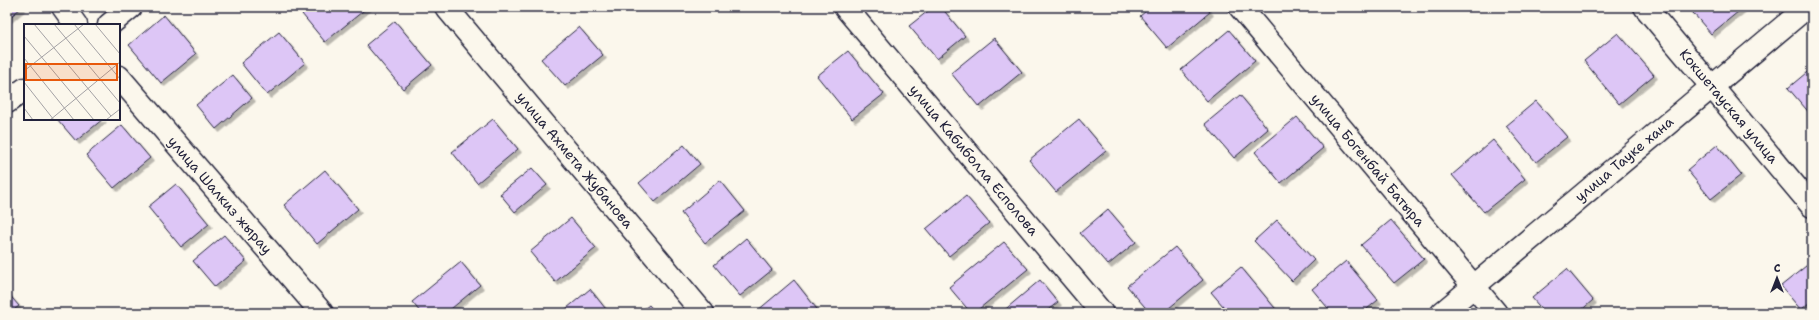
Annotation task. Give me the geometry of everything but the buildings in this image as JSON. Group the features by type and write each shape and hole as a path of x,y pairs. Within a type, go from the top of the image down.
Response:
{"street":[{"path":"63,7 75,24"},
{"path":"110,24 131,7"},
{"name":"улица Ахмета Жубанова","path":"446,7 703,313"},
{"name":"улица Кабиболла Есполова","path":"846,7 1102,313"},
{"name":"улица Богенбай Батыра","path":"1240,7 1496,313"},
{"name":"Кокшетауская улица","path":"1645,7 1812,206"},
{"name":"улица Тауке хана","path":"1442,313 1712,85 1807,7"},
{"name":"улица Шалкиз жырау","path":"120,78 322,313"},
{"path":"7,102 24,90"}]}
